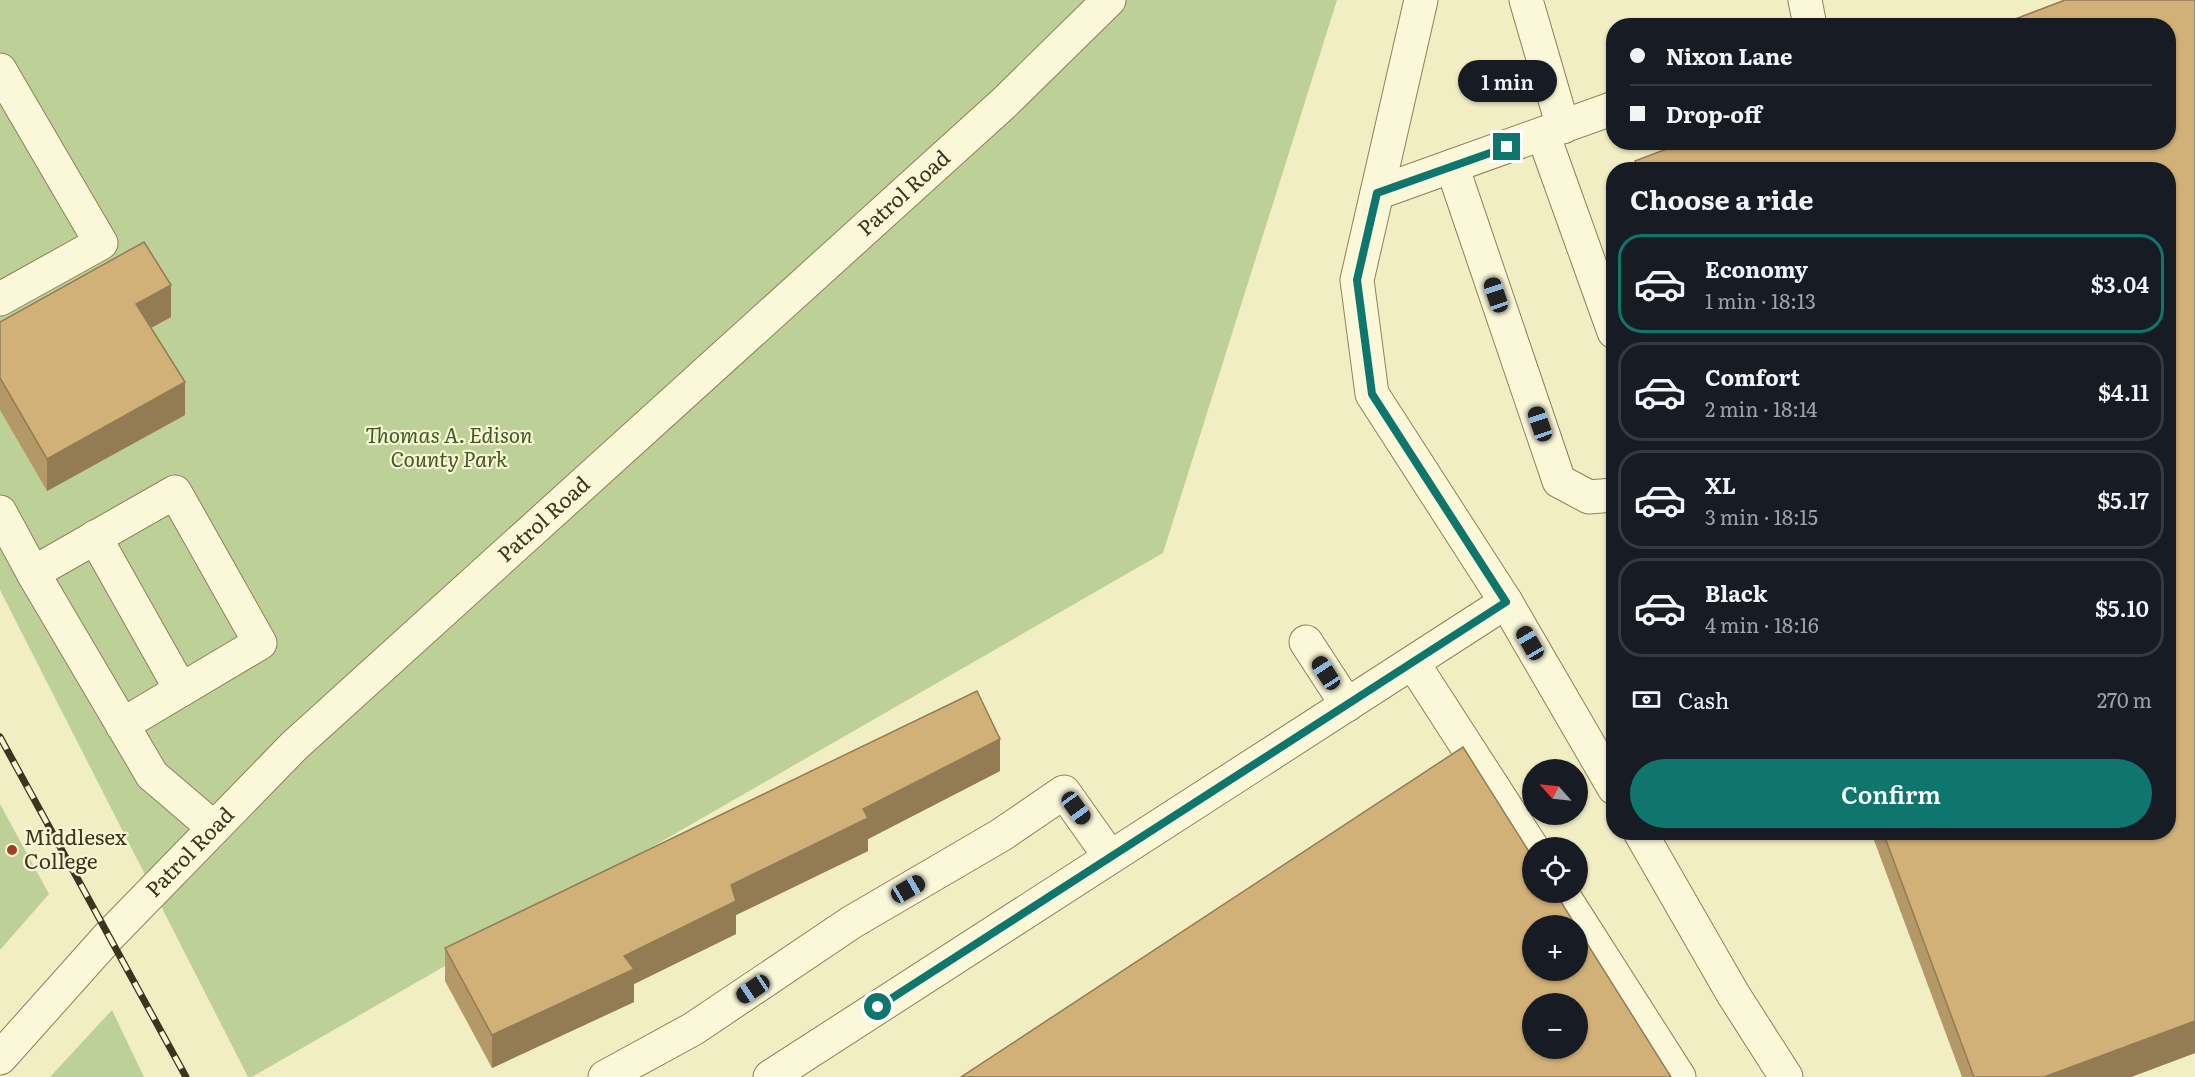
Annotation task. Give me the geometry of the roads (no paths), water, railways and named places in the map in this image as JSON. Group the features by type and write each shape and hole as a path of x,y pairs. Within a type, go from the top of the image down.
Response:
{"street":[{"name":"Patrol Road","path":"0,1058 109,936 294,746 1004,103 1109,0"},
{"path":"1421,0 1357,280 1372,394 1506,602 1606,774"},
{"path":"1526,0 1553,130 1606,306"},
{"path":"1805,0 1808,18"},
{"path":"0,70 101,243 0,299"},
{"path":"1377,193 1606,111"},
{"path":"1452,166 1559,481 1589,497 1606,496"},
{"path":"33,573 175,492 260,643 122,725"},
{"path":"0,512 33,573 152,775 214,828"},
{"path":"95,537 181,690"},
{"path":"779,1075 1110,857 1506,602"},
{"path":"1306,642 1347,705"},
{"path":"1413,663 1525,837"},
{"path":"605,1077 693,1029 852,922 1001,835 1064,792 1110,857"},
{"path":"1645,840 1733,994 1786,1077"},
{"path":"1568,903 1679,1077"}],"railway":[{"path":"0,737 186,1077"}],"place":[{"name":"Middlesex College","path":"12,850"}],"park label":[{"name":"Thomas A. Edison County Park","path":"449,448"}]}
